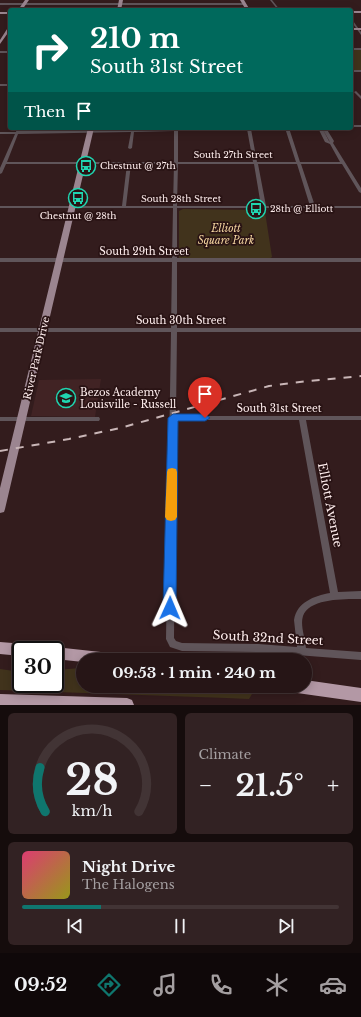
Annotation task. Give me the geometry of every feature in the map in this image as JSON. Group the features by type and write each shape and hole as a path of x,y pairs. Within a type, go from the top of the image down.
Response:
{"highway":[{"path":"2,647 12,648"},
{"path":"64,654 76,655"},
{"path":"312,688 361,695"},
{"path":"0,701 127,705"}],"main road":[{"path":"21,8 27,0"},
{"path":"242,0 247,8"},
{"path":"3,30 8,29"},
{"path":"0,43 8,32"},
{"name":"River Park Drive","path":"0,509 90,130"}],"street":[{"path":"70,8 74,0"},
{"path":"96,4 98,0"},
{"path":"148,8 150,0"},
{"path":"178,0 178,8"},
{"path":"198,4 200,0"},
{"path":"271,0 277,8"},
{"path":"0,4 96,4 121,2 149,4 244,4"},
{"path":"353,21 360,30 361,34"},
{"path":"356,92 361,98"},
{"path":"0,173 18,130"},
{"path":"0,133 90,130"},
{"path":"130,148 133,130"},
{"path":"173,418 176,130"},
{"path":"249,130 264,207"},
{"path":"288,130 313,207"},
{"path":"321,130 327,142 331,143"},
{"path":"325,130 332,141 331,143 361,192"},
{"name":"South 27th Street","path":"4,163 343,163"},
{"path":"124,207 129,163"},
{"name":"South 28th Street","path":"0,207 361,207"},
{"name":"South 29th Street","path":"0,260 361,260"},
{"name":"South 30th Street","path":"0,330 361,330"},
{"name":"South 31st Street","path":"173,418 361,418"},
{"name":"South 32nd Street","path":"173,418 169,634 173,644 182,647 302,650 361,656"},
{"name":"Elliott Avenue","path":"302,418 335,597"},
{"path":"0,419 96,419"},
{"path":"302,650 299,621 302,610 318,599 361,595"}],"shaded area":[{"name":"Bezos Academy Louisville - Russell","path":"101,379 95,417 31,416 39,380"}],"green space":[{"path":"353,50 361,50 361,70 353,70"},
{"name":"Elliott Square Park","path":"183,209 263,210 265,212 272,257 269,259 179,259 179,211"},
{"path":"76,668 76,693 64,692 64,669"},
{"path":"0,669 12,671 12,690 0,690"},
{"path":"83,693 246,693 252,694 249,699"}],"railway":[{"path":"0,451 69,439 120,428 269,386 361,376"}],"slow traffic":[{"path":"171,517 172,472"}],"place":[{"name":"Chestnut @ 27th","path":"86,166"},
{"name":"Chestnut @ 28th","path":"78,198"},
{"name":"28th @ Elliott","path":"256,209"},
{"name":"Bezos Academy Louisville - Russell","path":"66,398"}],"route":[{"path":"170,608 173,418 205,418"}]}
